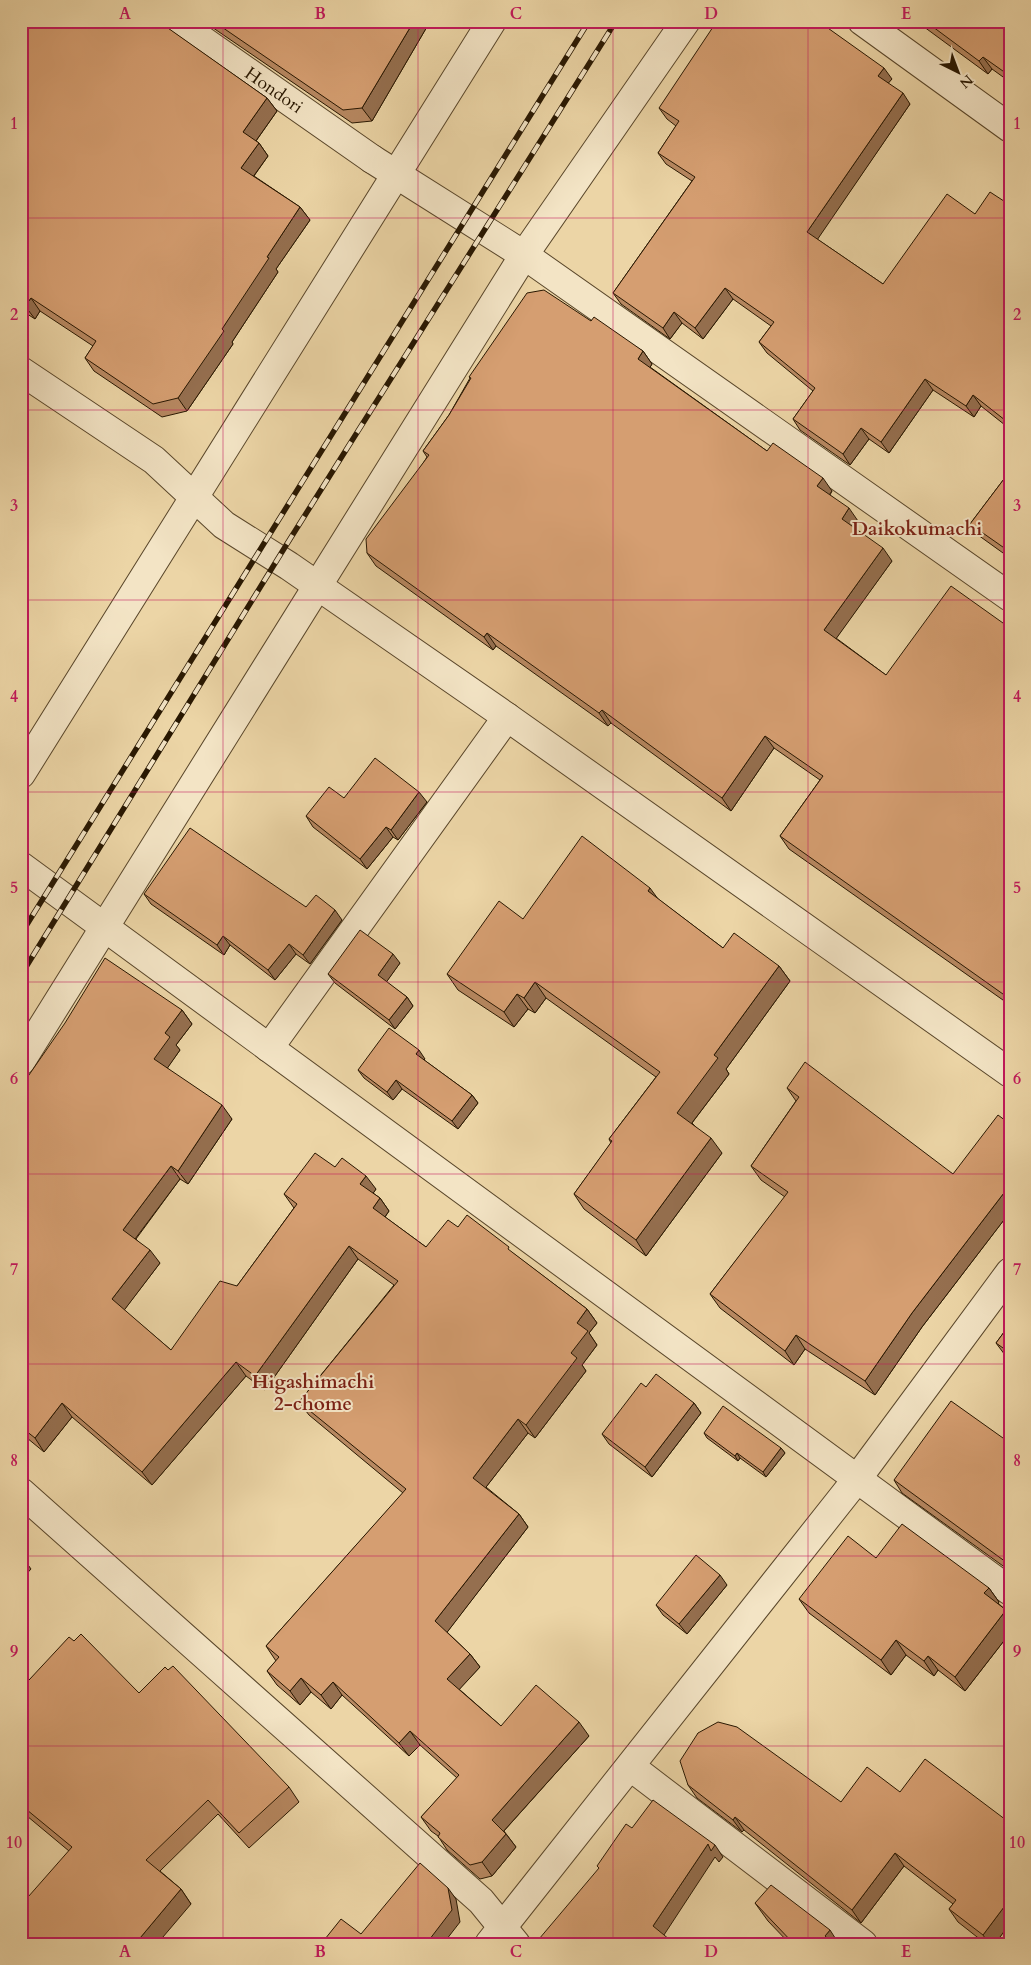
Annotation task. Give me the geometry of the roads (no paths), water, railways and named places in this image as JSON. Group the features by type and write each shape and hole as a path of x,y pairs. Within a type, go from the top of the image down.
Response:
{"street":[{"name":"Hondori","path":"175,21 395,175 524,254 1010,598"},
{"path":"21,774 492,21"},
{"path":"21,1061 106,928 524,254 686,21"},
{"path":"862,21 1010,128"},
{"path":"21,371 154,460 195,496 224,525 289,566 507,717 1010,1073"},
{"path":"269,1048 507,717"},
{"path":"21,866 1010,1591"},
{"path":"21,1492 480,1901 502,1938 631,1767 857,1479 1010,1272"},
{"path":"631,1767 863,1944"}],"railway":[{"path":"21,934 589,21"},
{"path":"21,975 290,539 616,21"}],"district":[{"name":"Daikokumachi","path":"917,528"},
{"name":"Higashimachi 2-chome","path":"313,1392"}]}
